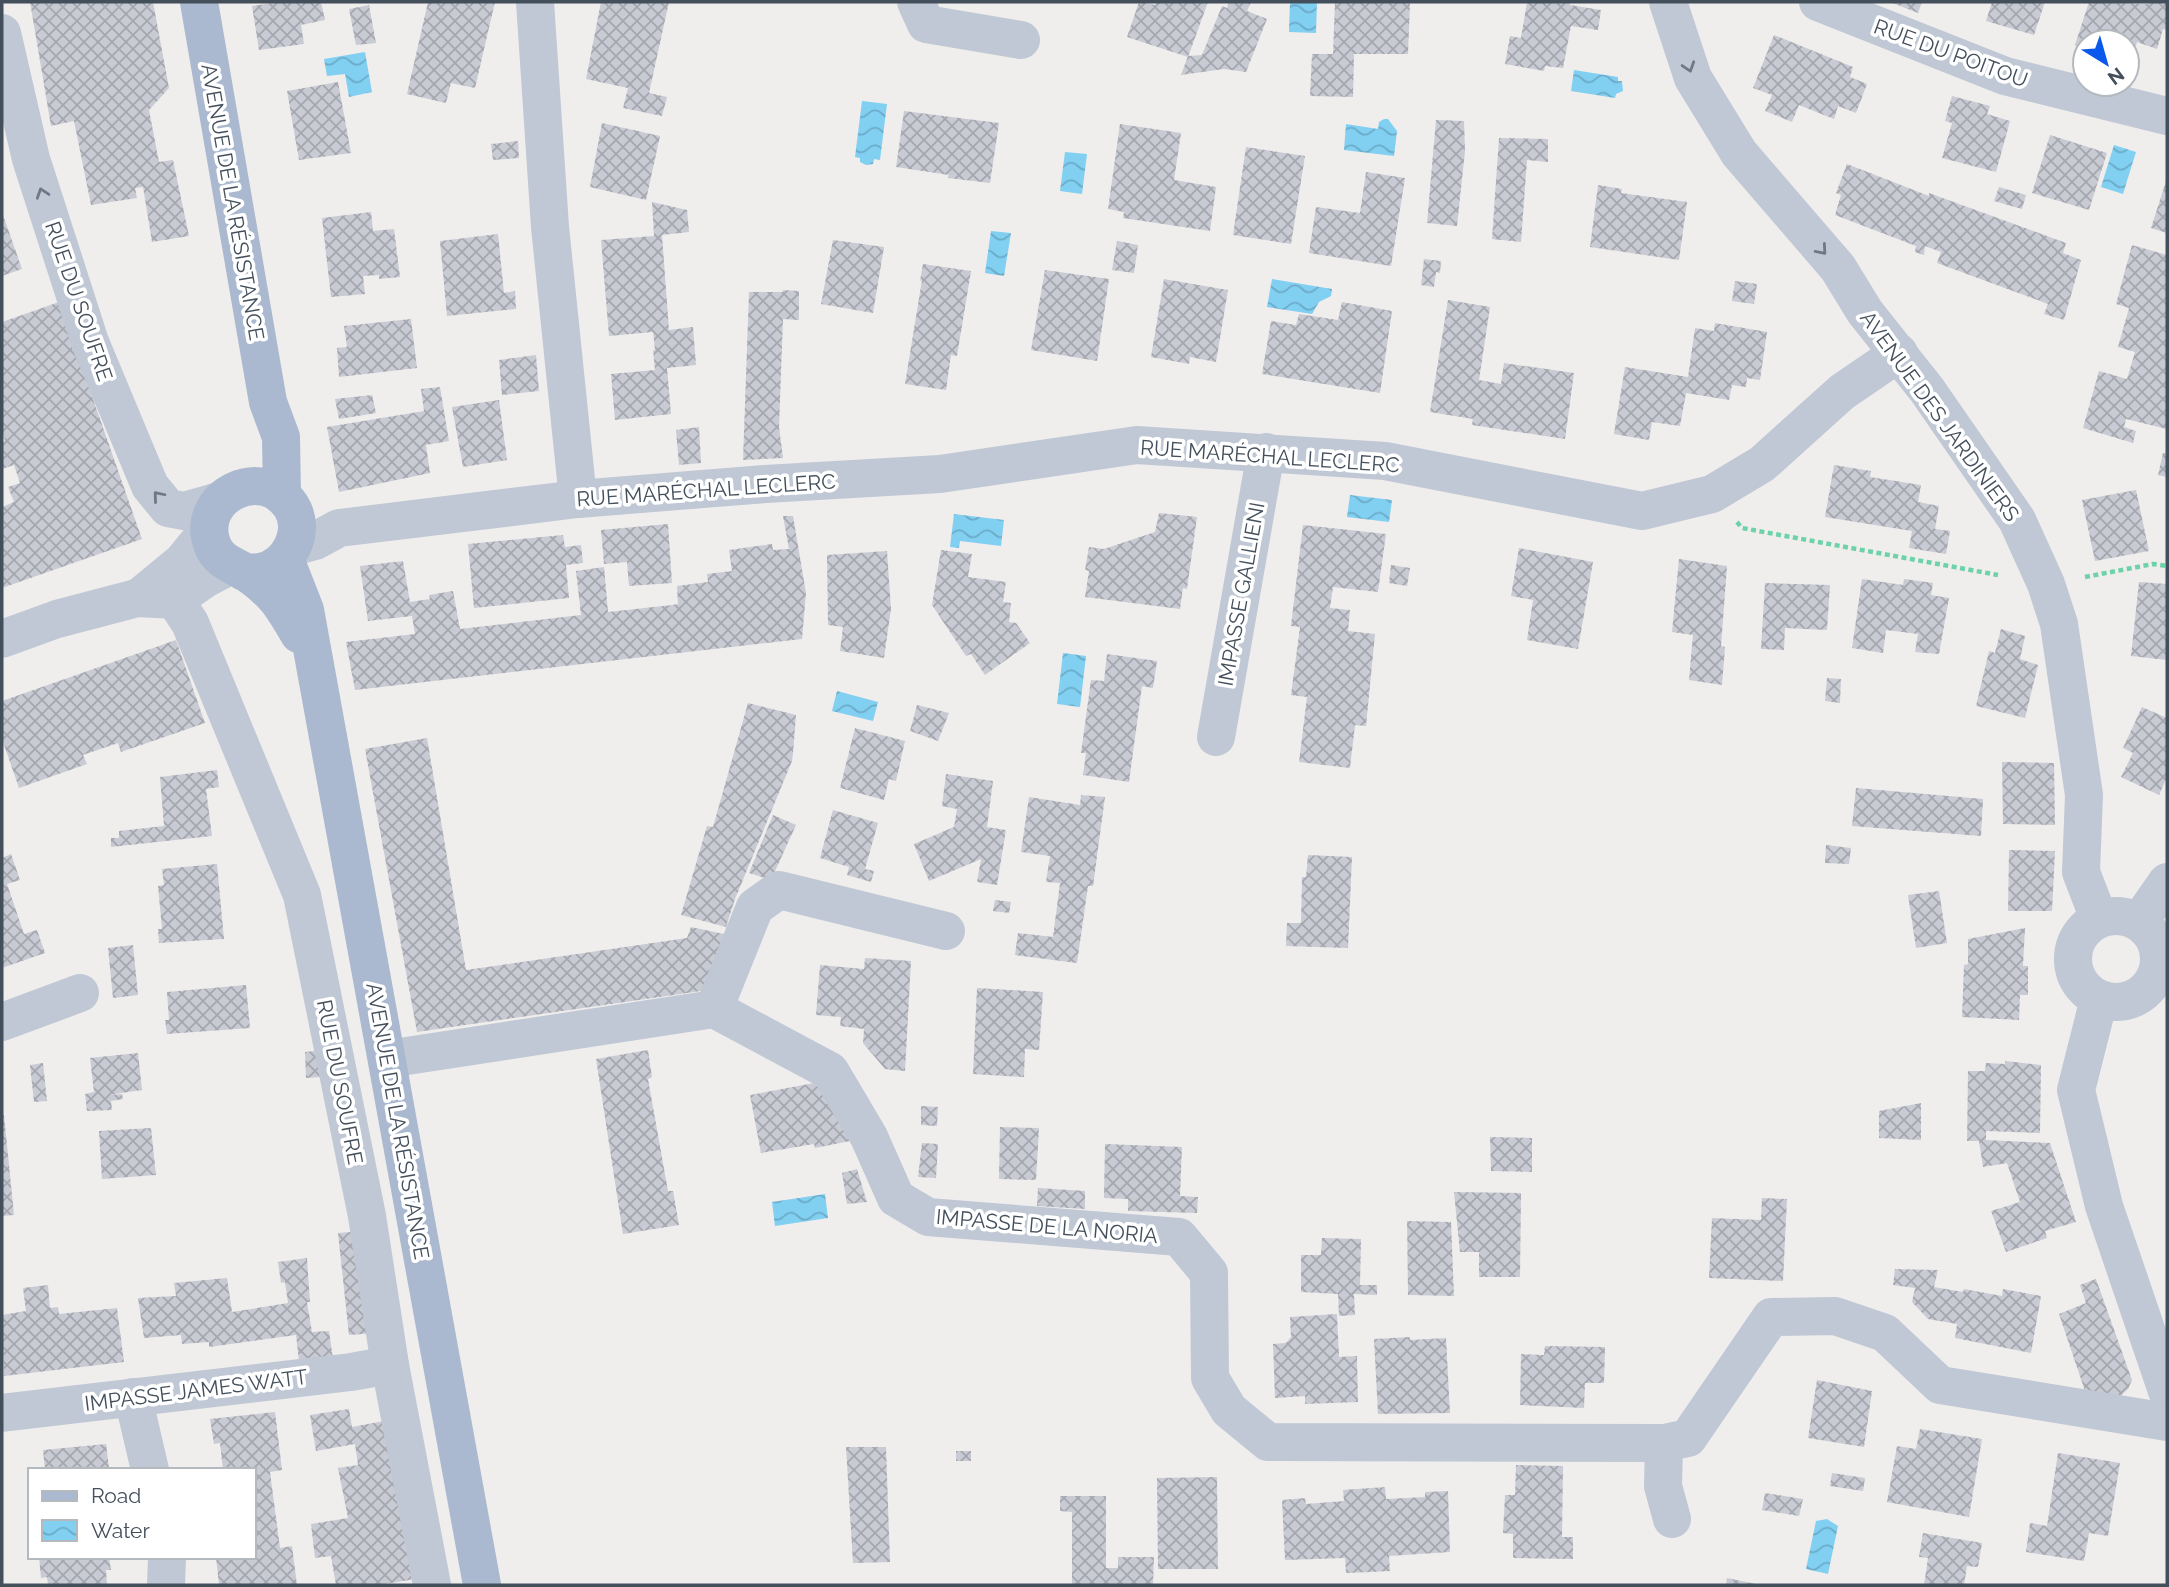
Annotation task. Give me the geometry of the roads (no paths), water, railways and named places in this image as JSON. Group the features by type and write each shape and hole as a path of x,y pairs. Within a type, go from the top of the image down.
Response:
{"main road":[{"name":"AVENUE DE LA RÉSISTANCE","path":"199,2 268,402 281,437 286,501 296,527 289,553 305,610 482,1585"},
{"name":"AVENUE DE LA RÉSISTANCE","path":"268,402 263,432 224,506 212,544 219,556 272,594 313,656"},
{"path":"224,506 257,485 270,488 286,501"},
{"path":"237,569 259,572 273,568 289,553"}],"street":[{"path":"535,2 550,227 578,499"},
{"path":"916,2 926,24 1021,40"},
{"name":"AVENUE DES JARDINIERS","path":"1668,2 1693,78 1739,153 1838,268 1866,312 1927,390 2017,520 2046,584 2059,624 2084,795 2081,872 2099,919"},
{"name":"RUE DU POITOU","path":"1818,2 2005,76 2167,116"},
{"name":"RUE DU SOUFRE","path":"2,33 11,108 32,159 90,342 150,486 168,508 184,511 224,506"},
{"name":"RUE MARÉCHAL LECLERC","path":"289,553 339,528 578,499 940,474 1137,444 1385,461 1642,511 1712,494 1762,464 1842,392 1899,353"},
{"name":"IMPASSE GALLIENI","path":"1216,737 1266,452"},
{"name":"RUE MARÉCHAL LECLERC","path":"286,501 312,520 339,528"},
{"path":"130,600 182,562 224,506"},
{"path":"2,639 57,619 130,600 175,600 205,579 237,569"},
{"name":"RUE DU SOUFRE","path":"175,600 190,623 302,895 367,1216 390,1365 432,1585"},
{"path":"2139,922 2167,882"},
{"path":"387,1059 715,1009 755,907 779,890 946,930"},
{"path":"2126,917 2139,922 2149,930 2160,953 2156,978 2158,990 2126,1002 2099,999 2087,992 2078,981 2073,967 2073,952 2078,938 2099,919 2126,917"},
{"path":"2,1022 80,993"},
{"path":"2099,999 2076,1090 2104,1206 2167,1391"},
{"name":"IMPASSE DE LA NORIA","path":"715,1009 830,1072 869,1137 896,1199 928,1217 1179,1237 1209,1273 1210,1378 1229,1410 1269,1442 1664,1443"},
{"path":"1672,1519 1663,1486 1664,1443 1688,1438 1771,1317 1835,1316 1885,1333 1940,1385 2167,1422"},
{"name":"IMPASSE JAMES WATT","path":"2,1413 351,1372 390,1365"},
{"path":"133,1397 150,1468"},
{"path":"166,1585 167,1559"}],"water":[{"path":"1290,2 1317,2 1316,33 1289,32"},
{"path":"365,52 372,92 349,97 345,74 327,76 324,59"},
{"path":"1574,70 1618,77 1618,81 1622,81 1623,91 1616,94 1615,98 1571,91"},
{"path":"862,101 887,104 880,160 874,159 873,164 866,165 860,162 860,158 855,157"},
{"path":"1388,119 1397,131 1394,156 1344,150 1346,124 1378,129 1379,122"},
{"path":"2114,145 2136,152 2123,194 2101,187"},
{"path":"1065,152 1087,154 1082,194 1060,191"},
{"path":"991,231 1011,233 1004,276 985,273"},
{"path":"1272,279 1332,289 1331,296 1319,302 1312,314 1267,307"},
{"path":"1350,495 1392,500 1389,522 1347,517"},
{"path":"954,514 1004,520 1001,546 960,541 959,548 950,547"},
{"path":"1063,653 1086,656 1080,707 1057,704"},
{"path":"837,691 878,702 873,721 832,711"},
{"path":"825,1194 828,1218 775,1226 772,1202"},
{"path":"1827,1519 1838,1526 1828,1574 1806,1569 1816,1521"}]}
